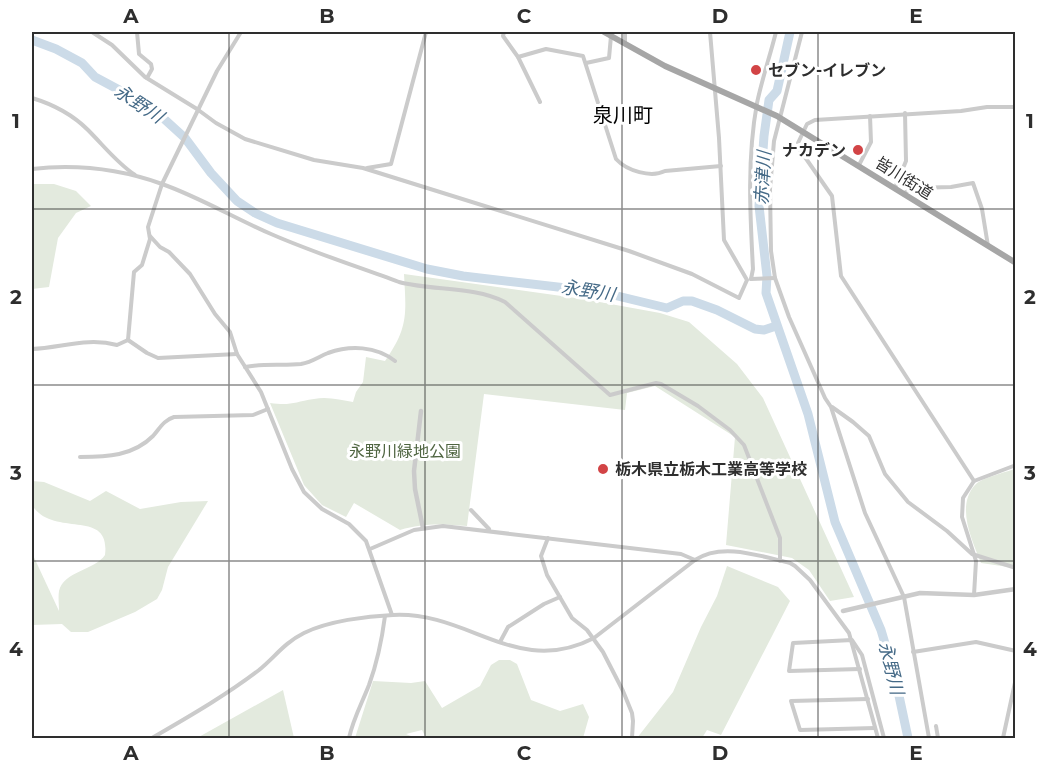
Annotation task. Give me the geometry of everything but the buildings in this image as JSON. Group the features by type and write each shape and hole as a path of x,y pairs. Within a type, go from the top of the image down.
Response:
{"main road":[{"path":"606,33 665,66 758,106"},
{"name":"皆川街道","path":"758,106 804,131 1016,263"}],"street":[{"path":"92,32 112,45 147,78 216,123 257,143 314,160 363,168 629,251 692,274 739,298 752,279 749,194 758,106 776,32"},
{"path":"137,32 139,54 151,64 152,69 147,78"},
{"path":"241,32 197,109 162,184 148,227 150,236 160,248 169,252 190,274 214,314 230,332 237,354 256,382 304,492 322,509 349,524 359,533 370,549 392,615"},
{"path":"363,168 391,164 426,32"},
{"path":"504,32 503,36 518,57 540,102"},
{"path":"625,32 625,44"},
{"path":"710,32 721,166 724,240 752,279"},
{"path":"802,32 778,117 774,141 770,189 774,278 789,317 831,407 865,513 901,598 929,738"},
{"path":"586,63 609,58 606,33"},
{"path":"518,57 546,49 584,56 616,159 622,165 651,175 658,175 665,171 721,166"},
{"path":"32,98 63,111 76,120 120,165 137,177"},
{"path":"974,481 841,276 832,196 800,150 798,143 807,123 811,121 961,111 987,107 1016,107"},
{"path":"895,188 906,161 905,113"},
{"path":"858,165 871,142 870,116"},
{"path":"32,169 80,166 137,177 162,184 273,235 399,282 498,298 515,309 609,395 656,383 670,388 730,430 744,445 780,538 780,561"},
{"path":"903,193 914,188 951,187 973,183 982,209 988,246"},
{"path":"128,340 134,272 142,265 150,236"},
{"path":"752,279 774,278"},
{"path":"32,349 75,342 104,342 117,345 128,340"},
{"path":"128,340 158,358 237,354"},
{"path":"245,367 255,364 300,364 316,360 330,352 354,348 381,352 395,361"},
{"path":"831,407 869,436 885,474 908,502 974,555 1016,568"},
{"path":"80,457 116,455 131,451 152,436 167,419 174,417 253,415 268,409"},
{"path":"421,411 414,471 415,489 423,528"},
{"path":"974,596 976,561 961,510 963,498 974,481 1016,465"},
{"path":"471,510 490,531"},
{"path":"370,549 404,533 423,528 449,526 681,554 695,560"},
{"path":"548,538 542,556 547,575 572,618 594,638 627,700 633,720 632,738"},
{"path":"152,738 179,723 260,669 280,648 306,632 337,623 408,614 427,617 526,651 570,648 594,638 695,560 706,553 720,551 780,561 795,566 817,589 828,607 835,612 862,655 884,738"},
{"path":"835,612 926,592 974,596 1016,589"},
{"path":"500,642 508,627 544,604 560,597"},
{"path":"348,738 375,667 385,616"},
{"path":"852,640 878,738"},
{"path":"852,640 793,643 789,671 860,669"},
{"path":"913,652 976,642 1016,651"},
{"path":"1004,738 1016,678"},
{"path":"868,699 791,701 800,730 875,728"},
{"path":"936,726 938,738"}],"green space":[{"path":"32,184 54,184 76,191 91,206 76,213 58,238 49,287 32,289"},
{"name":"永野川緑地公園","path":"404,274 583,299 660,313 689,322 737,364 763,398 854,597 830,601 809,570 792,558 726,545 735,437 655,386 627,393 625,410 484,394 467,526 433,525 400,530 354,503 346,517 322,505 304,485 270,403 288,404 319,398 353,402 363,382 366,357 385,361 402,329 405,310"},
{"path":"1015,469 1015,568 981,563 967,523 966,512 970,492 979,482"},
{"path":"32,481 44,482 90,501 106,491 140,509 181,502 208,501 168,567 162,590 157,599 135,612 88,632 71,632 62,624 32,625 32,553 59,611 59,591 62,584 105,555 104,540 99,532 90,527 53,520 41,515 32,505"},
{"path":"727,566 778,587 790,601 721,735 707,730 702,738 637,738 673,692 717,596"},
{"path":"499,660 510,660 517,664 531,700 560,711 583,704 589,717 583,738 426,738 422,730 406,734 416,738 355,738 373,681 411,683 425,681 442,708 480,686 491,665"},
{"path":"283,690 294,738 197,738"}],"waterway":[{"name":"永野川","path":"790,32 777,91 769,100 764,136 759,206 767,276 766,293 808,414 835,522 881,630 895,677 908,738"},
{"name":"永野川","path":"32,40 56,49 82,63 95,77 151,107 185,138 211,173 237,201 255,213 277,223 427,269 463,276 601,292 667,308 683,301 692,301 717,310 755,329 764,330 776,326"}],"place":[{"name":"セブン-イレブン","path":"756,70"},
{"name":"ナカデン","path":"858,150"},
{"name":"栃木県立栃木工業高等学校","path":"603,469"}],"district":[{"name":"泉川町","path":"623,115"}],"water label":[{"name":"赤津川","path":"763,178"}]}
